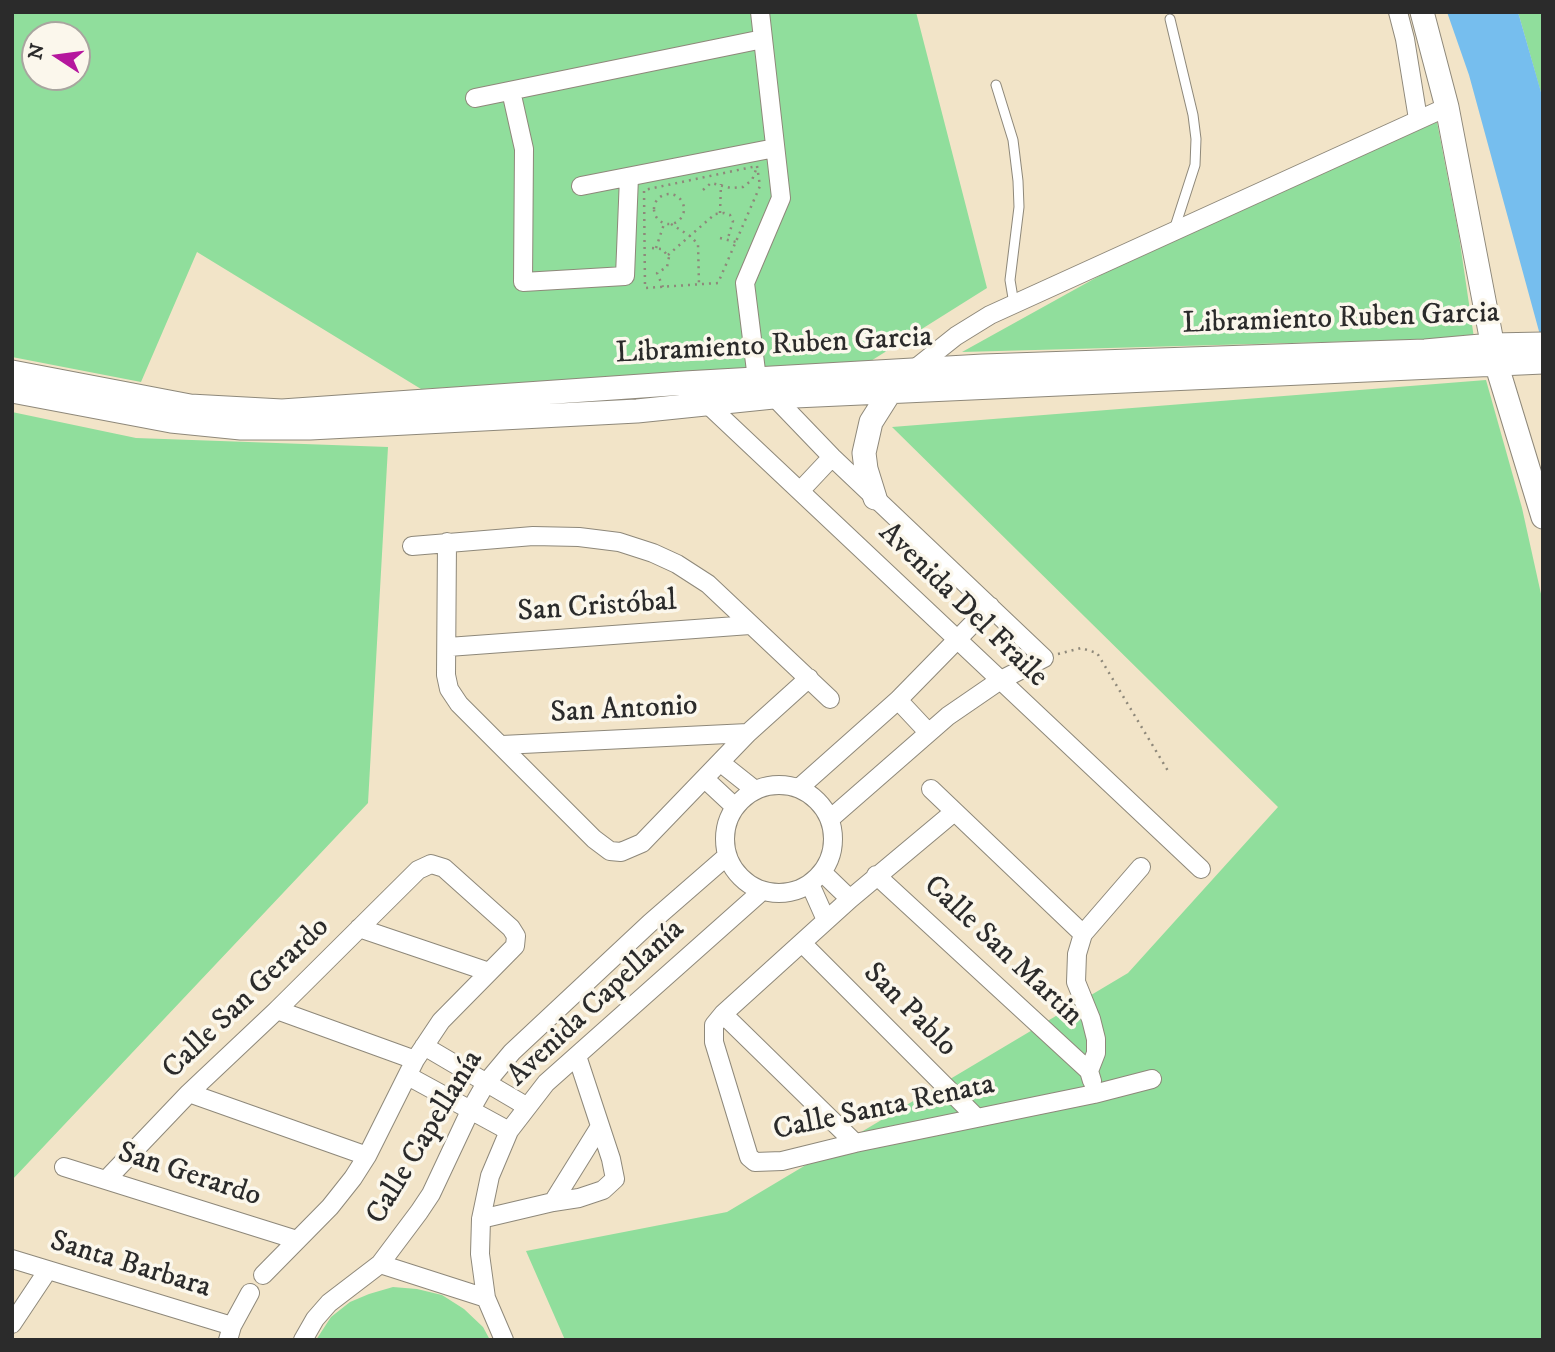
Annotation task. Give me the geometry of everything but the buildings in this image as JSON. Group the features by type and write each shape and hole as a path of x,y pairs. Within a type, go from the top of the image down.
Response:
{"street":[{"path":"757,379 745,283 781,198 760,12"},
{"path":"1398,12 1418,120"},
{"path":"1422,12 1447,107 1496,363 1543,517"},
{"path":"475,98 763,40"},
{"path":"511,91 524,149 523,282 625,276 629,177"},
{"path":"911,372 956,336 1013,304 1447,107"},
{"path":"581,186 775,148"},
{"name":"Libramiento Ruben Garcia","path":"12,372 190,406 282,411 685,383 983,366 1425,351 1496,363"},
{"name":"Libramiento Ruben Garcia","path":"12,391 171,421 273,429 637,411 773,397 1496,363 1532,353"},
{"name":"Avenida Del Fraile","path":"757,379 832,457 1044,658"},
{"name":"Avenida Del Fraile","path":"685,383 1201,869"},
{"path":"875,498 864,453 871,422 890,392"},
{"path":"800,491 832,457"},
{"path":"412,546 533,536 579,537 619,542 653,553 677,564 708,584 830,699"},
{"path":"447,542 446,675 449,689 459,704 594,839 610,850 621,852 642,843 748,733 809,678"},
{"path":"799,788 898,700 990,607"},
{"name":"San Cristóbal","path":"448,647 750,625"},
{"path":"830,819 928,732 999,681 1044,658"},
{"path":"898,700 928,732"},
{"name":"San Antonio","path":"502,745 748,733"},
{"path":"722,763 755,790"},
{"path":"705,779 735,807"},
{"path":"769,785 799,788 812,795 823,806 830,819 834,837 831,855 816,878 795,891 778,894 762,891 747,883 735,871 727,856 726,830 735,807 755,790 769,785"},
{"path":"931,789 1083,934"},
{"path":"855,1143 723,1014 876,876 954,812"},
{"name":"Calle Capellanía","path":"303,1340 315,1319 330,1303 380,1265 431,1194 470,1111 486,1083 512,1052 727,856"},
{"name":"Calle San Gerardo","path":"107,1179 189,1093 278,1010 418,870 430,864 444,868 511,928 517,940 512,951 489,972"},
{"path":"1094,1094 1089,1071 1096,1053 1096,1039 1076,982 1077,954 1083,934 1141,867"},
{"name":"Calle San Martin","path":"876,876 1089,1071"},
{"path":"816,878 850,899"},
{"path":"816,878 826,920"},
{"name":"Avenida Capellanía","path":"503,1340 486,1298 480,1254 481,1219 490,1176 509,1130 546,1083 762,891"},
{"path":"263,1275 330,1207 367,1156 416,1061 441,1021 489,972 359,929"},
{"name":"San Pablo","path":"802,943 978,1118"},
{"path":"278,1010 416,1061 486,1083 526,1106"},
{"name":"Calle Santa Renata","path":"723,1014 714,1025 714,1042 749,1157 755,1163 782,1161 1152,1079"},
{"path":"481,1219 579,1198 603,1190 615,1180 611,1159 577,1056"},
{"path":"416,1061 470,1111 509,1130"},
{"path":"189,1093 367,1156"},
{"path":"553,1202 599,1128"},
{"name":"San Gerardo","path":"64,1167 297,1240"},
{"name":"Santa Barbara","path":"12,1259 230,1333"},
{"path":"380,1265 486,1298"},
{"path":"12,1324 48,1270"},
{"path":"230,1333 250,1293"}],"lane":[{"path":"1170,19 1193,115 1196,139 1195,165 1173,232"},
{"path":"996,85 1013,140 1018,181 1019,207 1010,280 1013,304"}],"path":[{"path":"703,190 711,183 720,183 731,188 743,187 752,180 757,166"},
{"path":"757,166 761,186 718,282 645,288 644,190 757,166"},
{"path":"720,183 720,213"},
{"path":"671,224 682,218 684,208 681,198 672,193 658,198 653,207 656,217 690,236 698,244 699,284"},
{"path":"663,287 657,273 667,267 668,255 715,214 730,215 733,221 728,238"},
{"path":"664,223 654,248 662,249 668,255"},
{"path":"720,238 736,242"},
{"name":"Avenida Del Fraile","path":"1044,658 1081,648 1097,653 1168,771"}],"green space":[{"path":"12,12 916,12 987,288 866,364 421,389 197,252 141,382 12,357"},
{"path":"1518,12 1543,12 1543,100"},
{"path":"1437,122 1459,236 1474,338 962,352 1137,255"},
{"path":"1486,380 1522,508 1543,603 1543,1340 565,1340 526,1251 727,1212 1128,973 1278,807 892,427"},
{"path":"12,412 136,438 388,447 368,803 12,1180"},
{"path":"393,1287 442,1295 464,1309 483,1327 490,1340 316,1340 331,1317 350,1302"}],"water":[{"path":"1447,12 1518,12 1543,99 1543,346 1469,75"}]}
